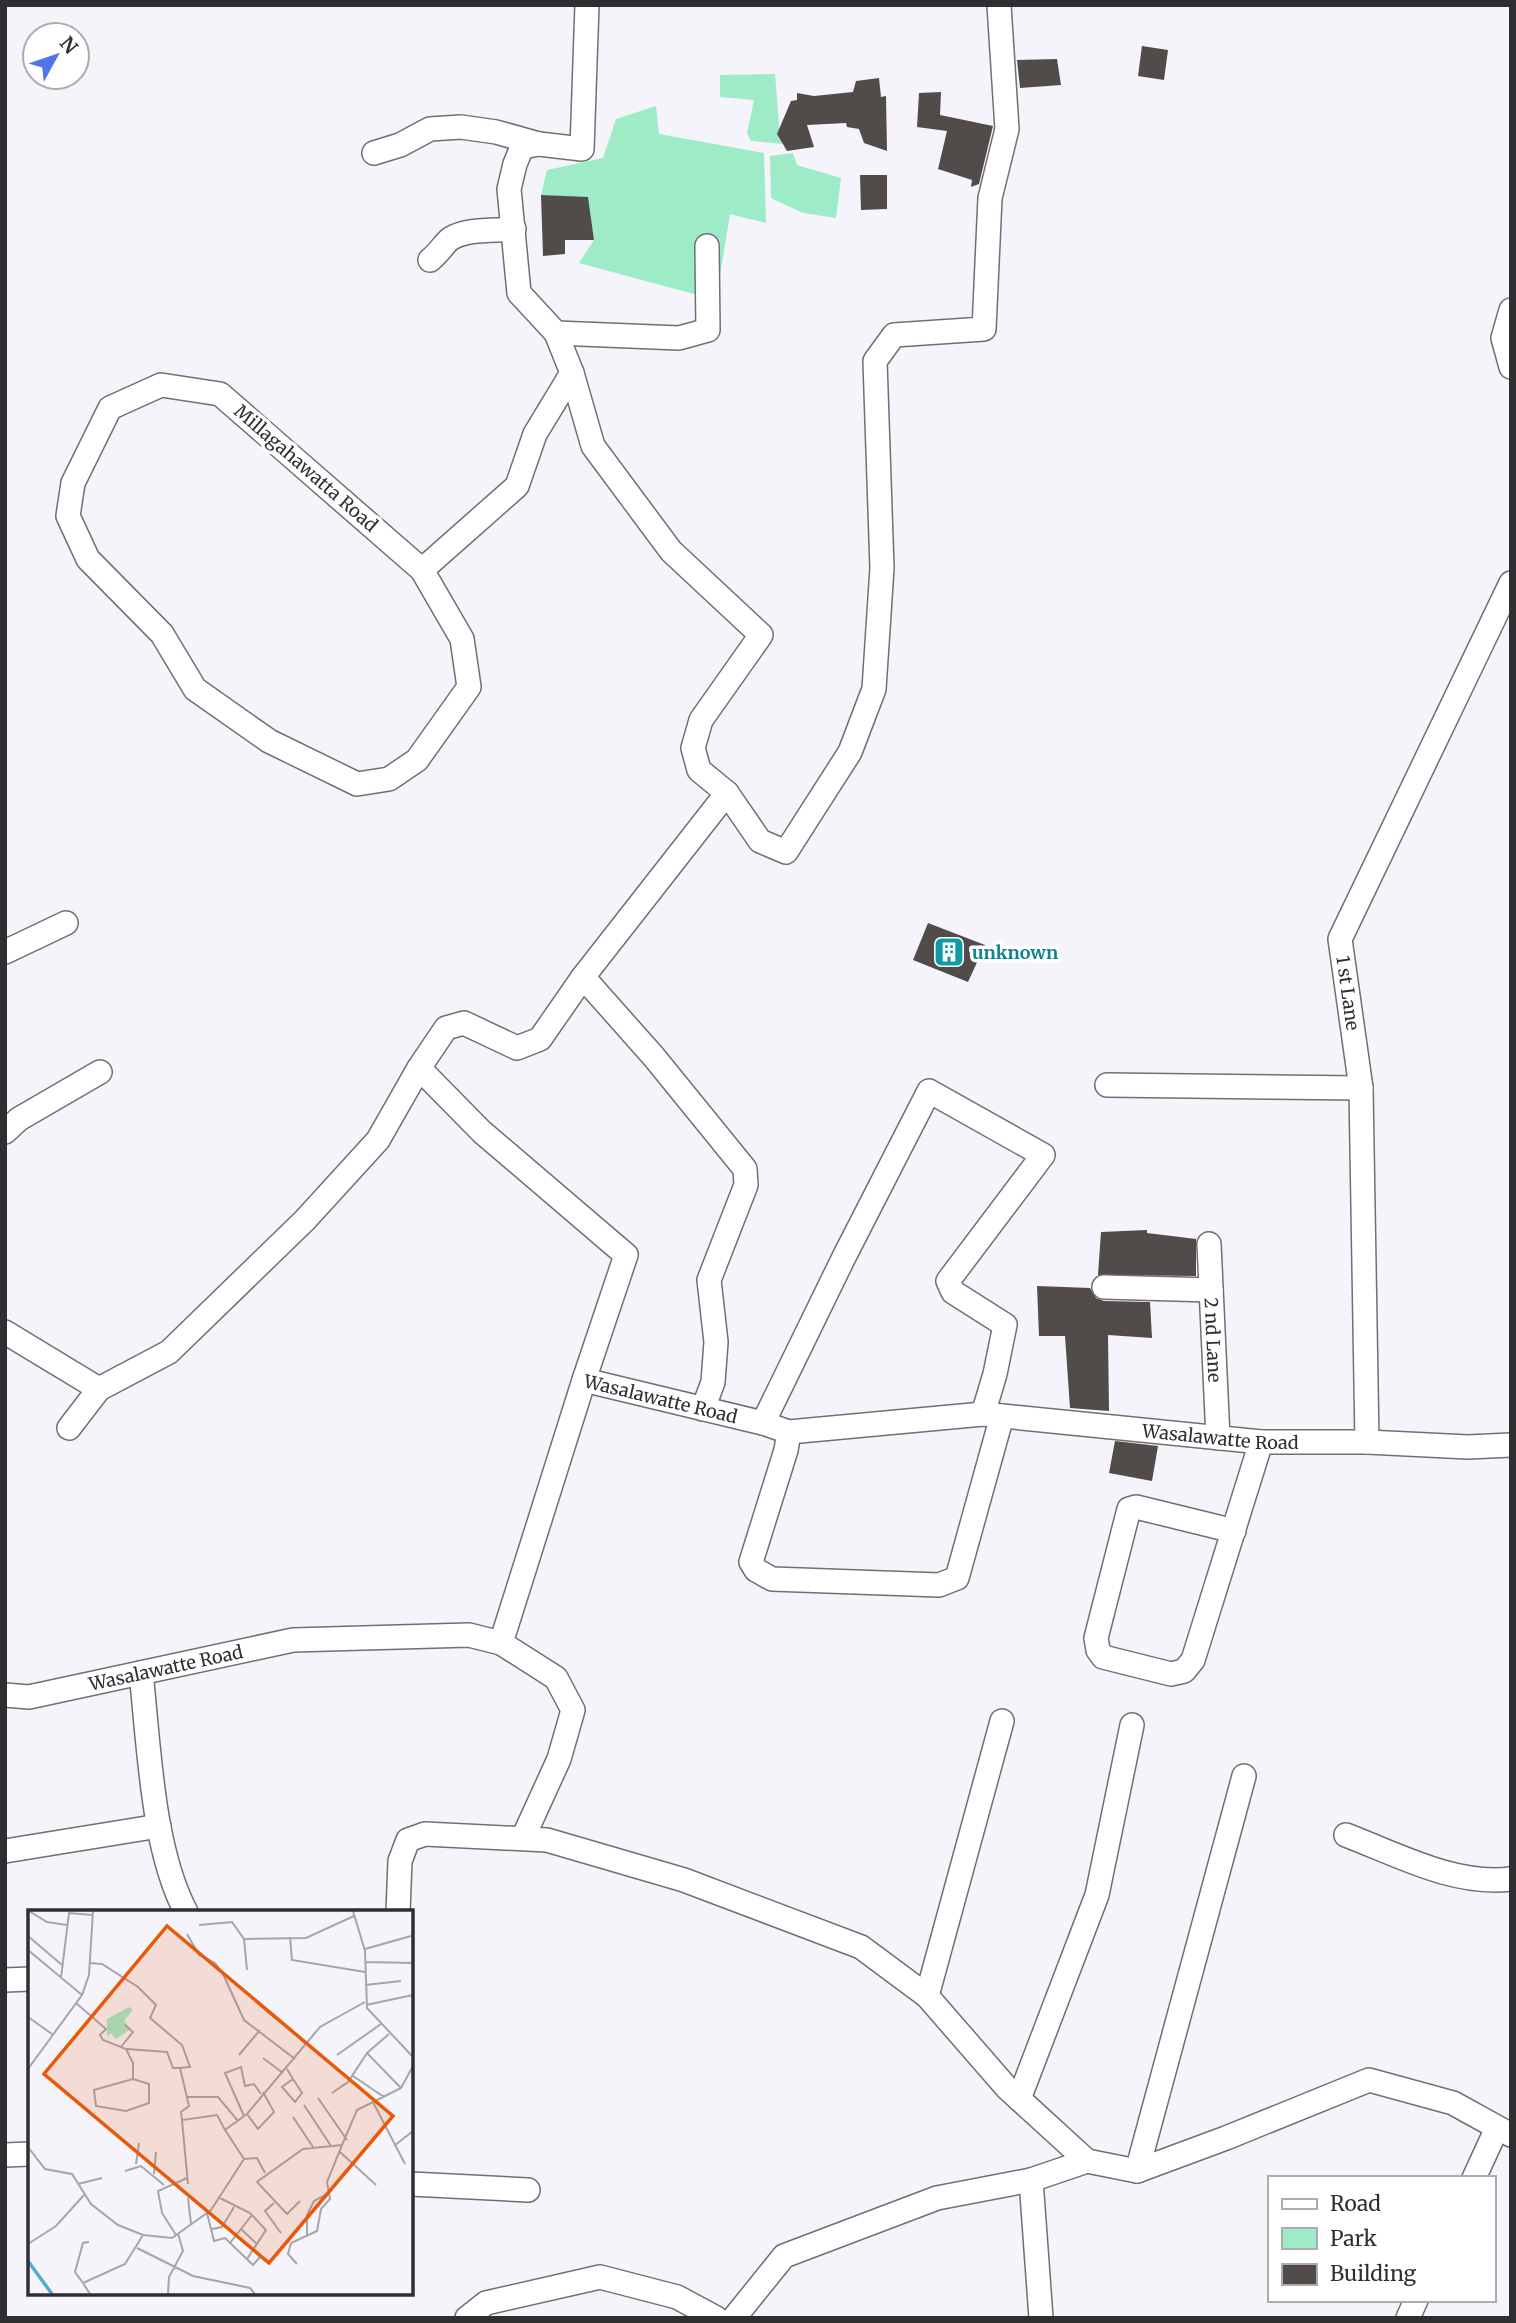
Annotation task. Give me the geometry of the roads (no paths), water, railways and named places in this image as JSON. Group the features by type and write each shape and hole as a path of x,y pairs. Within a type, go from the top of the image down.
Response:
{"street":[{"path":"374,153 400,145 430,129 461,127 496,132 540,144 582,149 587,5"},
{"path":"540,144 523,147 514,164 509,189 519,293 556,333 572,373 593,446 671,551 761,635 701,720 693,748 699,770 727,793 760,841 786,852 850,752 874,689 882,568 875,361 894,335 984,329 990,198 1007,129 999,5"},
{"path":"430,260 450,239 472,232 514,229"},
{"path":"556,333 680,338 708,330 707,246"},
{"path":"1511,310 1503,338 1511,367"},
{"path":"422,570 517,486 535,434 572,373"},
{"name":"Millagahawatta Road","path":"162,385 220,394 422,570 462,639 469,687 417,760 388,779 357,784 270,741 195,689 162,634 88,559 68,516 74,483 110,408 162,385"},
{"name":"1 st Lane","path":"1367,1442 1361,1088 1340,939 1511,583"},
{"path":"68,1428 99,1389 169,1352 304,1220 378,1140 419,1068 446,1028 464,1023 517,1048 540,1039 583,977 727,793"},
{"path":"5,951 66,923"},
{"path":"583,977 654,1057 745,1170 746,1185 709,1280 716,1342 713,1382 703,1409"},
{"path":"419,1068 482,1132 626,1255 584,1380"},
{"path":"5,1132 19,1119 100,1072"},
{"path":"1107,1085 1361,1088"},
{"path":"764,1423 844,1257 929,1091 1043,1155 947,1281 953,1292 1005,1325 992,1415 957,1578 939,1585 772,1579 756,1570 751,1562 786,1450 789,1432"},
{"name":"2 nd Lane","path":"1209,1244 1218,1438"},
{"path":"1104,1287 1211,1290"},
{"path":"5,1332 99,1389"},
{"name":"Wasalawatte Road","path":"5,1695 29,1697 293,1640 469,1635 501,1643 584,1380 764,1423 789,1432 992,1415 1261,1443 1367,1442 1468,1447 1511,1445"},
{"path":"1234,1531 1136,1507 1129,1509 1096,1638 1098,1650 1103,1657 1171,1674 1184,1671 1194,1660 1234,1531 1261,1443"},
{"path":"501,1643 556,1678 573,1710 559,1759 523,1838"},
{"path":"141,1673 159,1826 173,1889 185,1910"},
{"path":"928,1996 1002,1721"},
{"path":"1019,2099 1097,1895 1132,1725"},
{"path":"1137,2171 1244,1776"},
{"path":"5,1851 159,1826"},
{"path":"398,1910 400,1861 408,1840 425,1834 547,1840 684,1880 861,1947 928,1996 1007,2088 1087,2161"},
{"path":"1346,1836 1444,1873 1491,1881 1511,1879"},
{"path":"5,1980 28,1979"},
{"path":"734,2318 784,2256 937,2198 1031,2180 1087,2161 1137,2171 1369,2080 1453,2103 1504,2132 1475,2176"},
{"path":"5,2155 28,2154"},
{"path":"1031,2180 1041,2318"},
{"path":"413,2184 528,2190"},
{"path":"467,2318 486,2303 600,2277 677,2297 716,2318"},
{"path":"1408,2318 1415,2302"}],"place":[{"name":"unknown","path":"949,952"}]}
